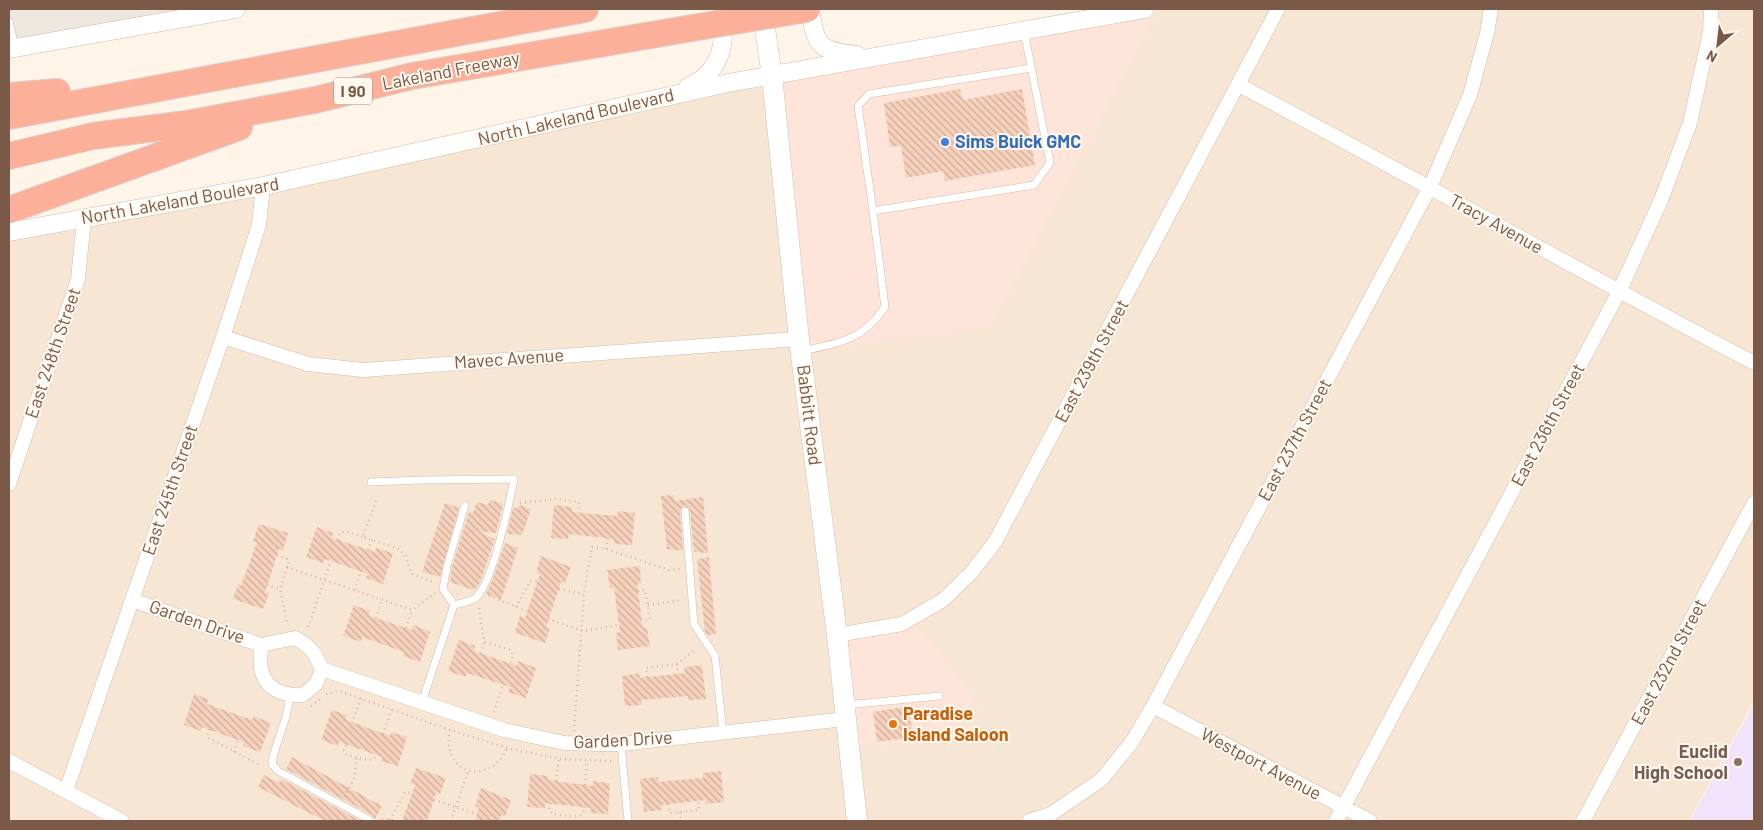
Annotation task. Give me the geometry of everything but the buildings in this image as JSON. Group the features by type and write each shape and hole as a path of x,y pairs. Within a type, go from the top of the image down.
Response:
{"highway":[{"name":"Lakeland Freeway","path":"9,116 585,9"},
{"name":"Lakeland Freeway","path":"9,156 93,136 186,124 315,100 412,76 808,9"},
{"path":"9,96 254,70"},
{"path":"9,210 315,100"}],"main road":[{"name":"Babbitt Road","path":"762,9 772,76 800,345 857,821"}],"street":[{"path":"12,48 200,12 236,9"},
{"path":"663,98 700,82 714,69 723,36 720,9"},
{"path":"808,9 813,30 819,44 834,53 880,57"},
{"name":"North Lakeland Boulevard","path":"9,232 263,186 728,83 1146,9"},
{"name":"East 239th Street","path":"836,635 902,624 943,600 971,573 995,542 1278,9"},
{"name":"East 237th Street","path":"1030,821 1051,814 1101,780 1132,742 1153,706 1430,187 1470,94 1487,33 1491,9"},
{"name":"East 236th Street","path":"1336,821 1619,292 1661,200 1690,123 1710,32 1712,9"},
{"name":"Tracy Avenue","path":"1238,85 1430,187 1619,292 1754,363"},
{"name":"East 245th Street","path":"66,791 223,337 259,225 263,186"},
{"name":"East 248th Street","path":"9,484 78,279 84,219"},
{"name":"Mavec Avenue","path":"223,337 308,364 363,370 800,345"},
{"name":"East 232nd Street","path":"1583,821 1754,503"},
{"name":"Garden Drive","path":"132,600 261,645 295,638 314,653 322,669 504,730 564,743 621,744 724,733 844,712"},
{"name":"Garden Drive","path":"261,645 262,672 271,688 289,696"},
{"path":"289,696 303,696 316,684 322,669"},
{"name":"Westport Avenue","path":"1153,706 1370,821"},
{"path":"9,761 122,821"}],"lane":[{"path":"9,21 12,48"},
{"path":"873,211 1034,185 1050,162 1024,31"},
{"path":"800,345 849,340 875,322 884,308 858,106 869,94 1031,68"},
{"path":"371,482 514,479 506,519 486,582 475,598 454,606"},
{"path":"454,606 443,589 447,566 465,505"},
{"path":"685,511 694,624 715,656 724,733"},
{"path":"422,702 454,606"},
{"path":"289,696 289,710 273,754 272,764 278,771 370,820"},
{"path":"844,712 939,696"},
{"path":"621,744 628,821"}],"path":[{"path":"520,503 556,499 579,502 578,512"},
{"path":"363,537 376,501"},
{"path":"338,540 340,533 345,531 399,549 406,555 411,573 432,582"},
{"path":"606,549 608,538"},
{"path":"368,550 372,540"},
{"path":"574,732 584,594 592,547 606,549 669,570 682,569"},
{"path":"277,555 289,561 280,589 287,624"},
{"path":"308,628 331,561"},
{"path":"287,567 412,610"},
{"path":"355,590 361,571"},
{"path":"516,607 530,581 538,581"},
{"path":"267,585 280,589"},
{"path":"559,589 584,594"},
{"path":"638,591 646,590 650,619 642,622"},
{"path":"406,628 412,610 436,592"},
{"path":"489,596 527,611"},
{"path":"376,618 382,599"},
{"path":"648,605 686,600"},
{"path":"479,605 484,642 481,653"},
{"path":"548,619 582,631 619,625"},
{"path":"484,642 511,650 513,655 511,663"},
{"path":"646,677 646,668 677,664 696,649"},
{"path":"677,664 678,673"},
{"path":"493,716 503,685"},
{"path":"305,708 314,706 327,693 339,691 507,748 559,759 616,761"},
{"path":"352,722 363,692"},
{"path":"383,734 394,702"},
{"path":"209,729 207,737 260,765"},
{"path":"450,730 448,742 452,756 458,765 468,771 484,771 495,766 507,748"},
{"path":"234,752 238,740"},
{"path":"346,744 345,754 368,760 374,759 376,755"},
{"path":"344,798 354,778 357,758"},
{"path":"556,781 559,759"},
{"path":"584,785 587,760"},
{"path":"451,821 468,771"},
{"path":"390,820 405,792 412,793"},
{"path":"434,800 477,814"},
{"path":"668,804 670,813 699,810 699,801"},
{"path":"550,803 549,810 553,814 578,817 583,814 584,807"},
{"path":"680,812 681,821"},
{"path":"570,816 571,821"},
{"path":"382,819 396,821"}],"shaded area":[{"path":"9,9 235,9 9,49"},
{"path":"1145,9 1158,9 989,329 801,351 772,76"},
{"path":"1158,9 1754,9 1754,701 1689,821 9,821 9,232 772,76 988,329"},
{"path":"911,619 979,705 941,739 848,749 837,635"},
{"name":"Euclid High School","path":"1754,704 1754,821 1690,821"}],"place":[{"name":"Sims Buick GMC","path":"945,142"},
{"name":"Paradise Island Saloon","path":"893,724"},
{"name":"Euclid High School","path":"1738,762"}]}
